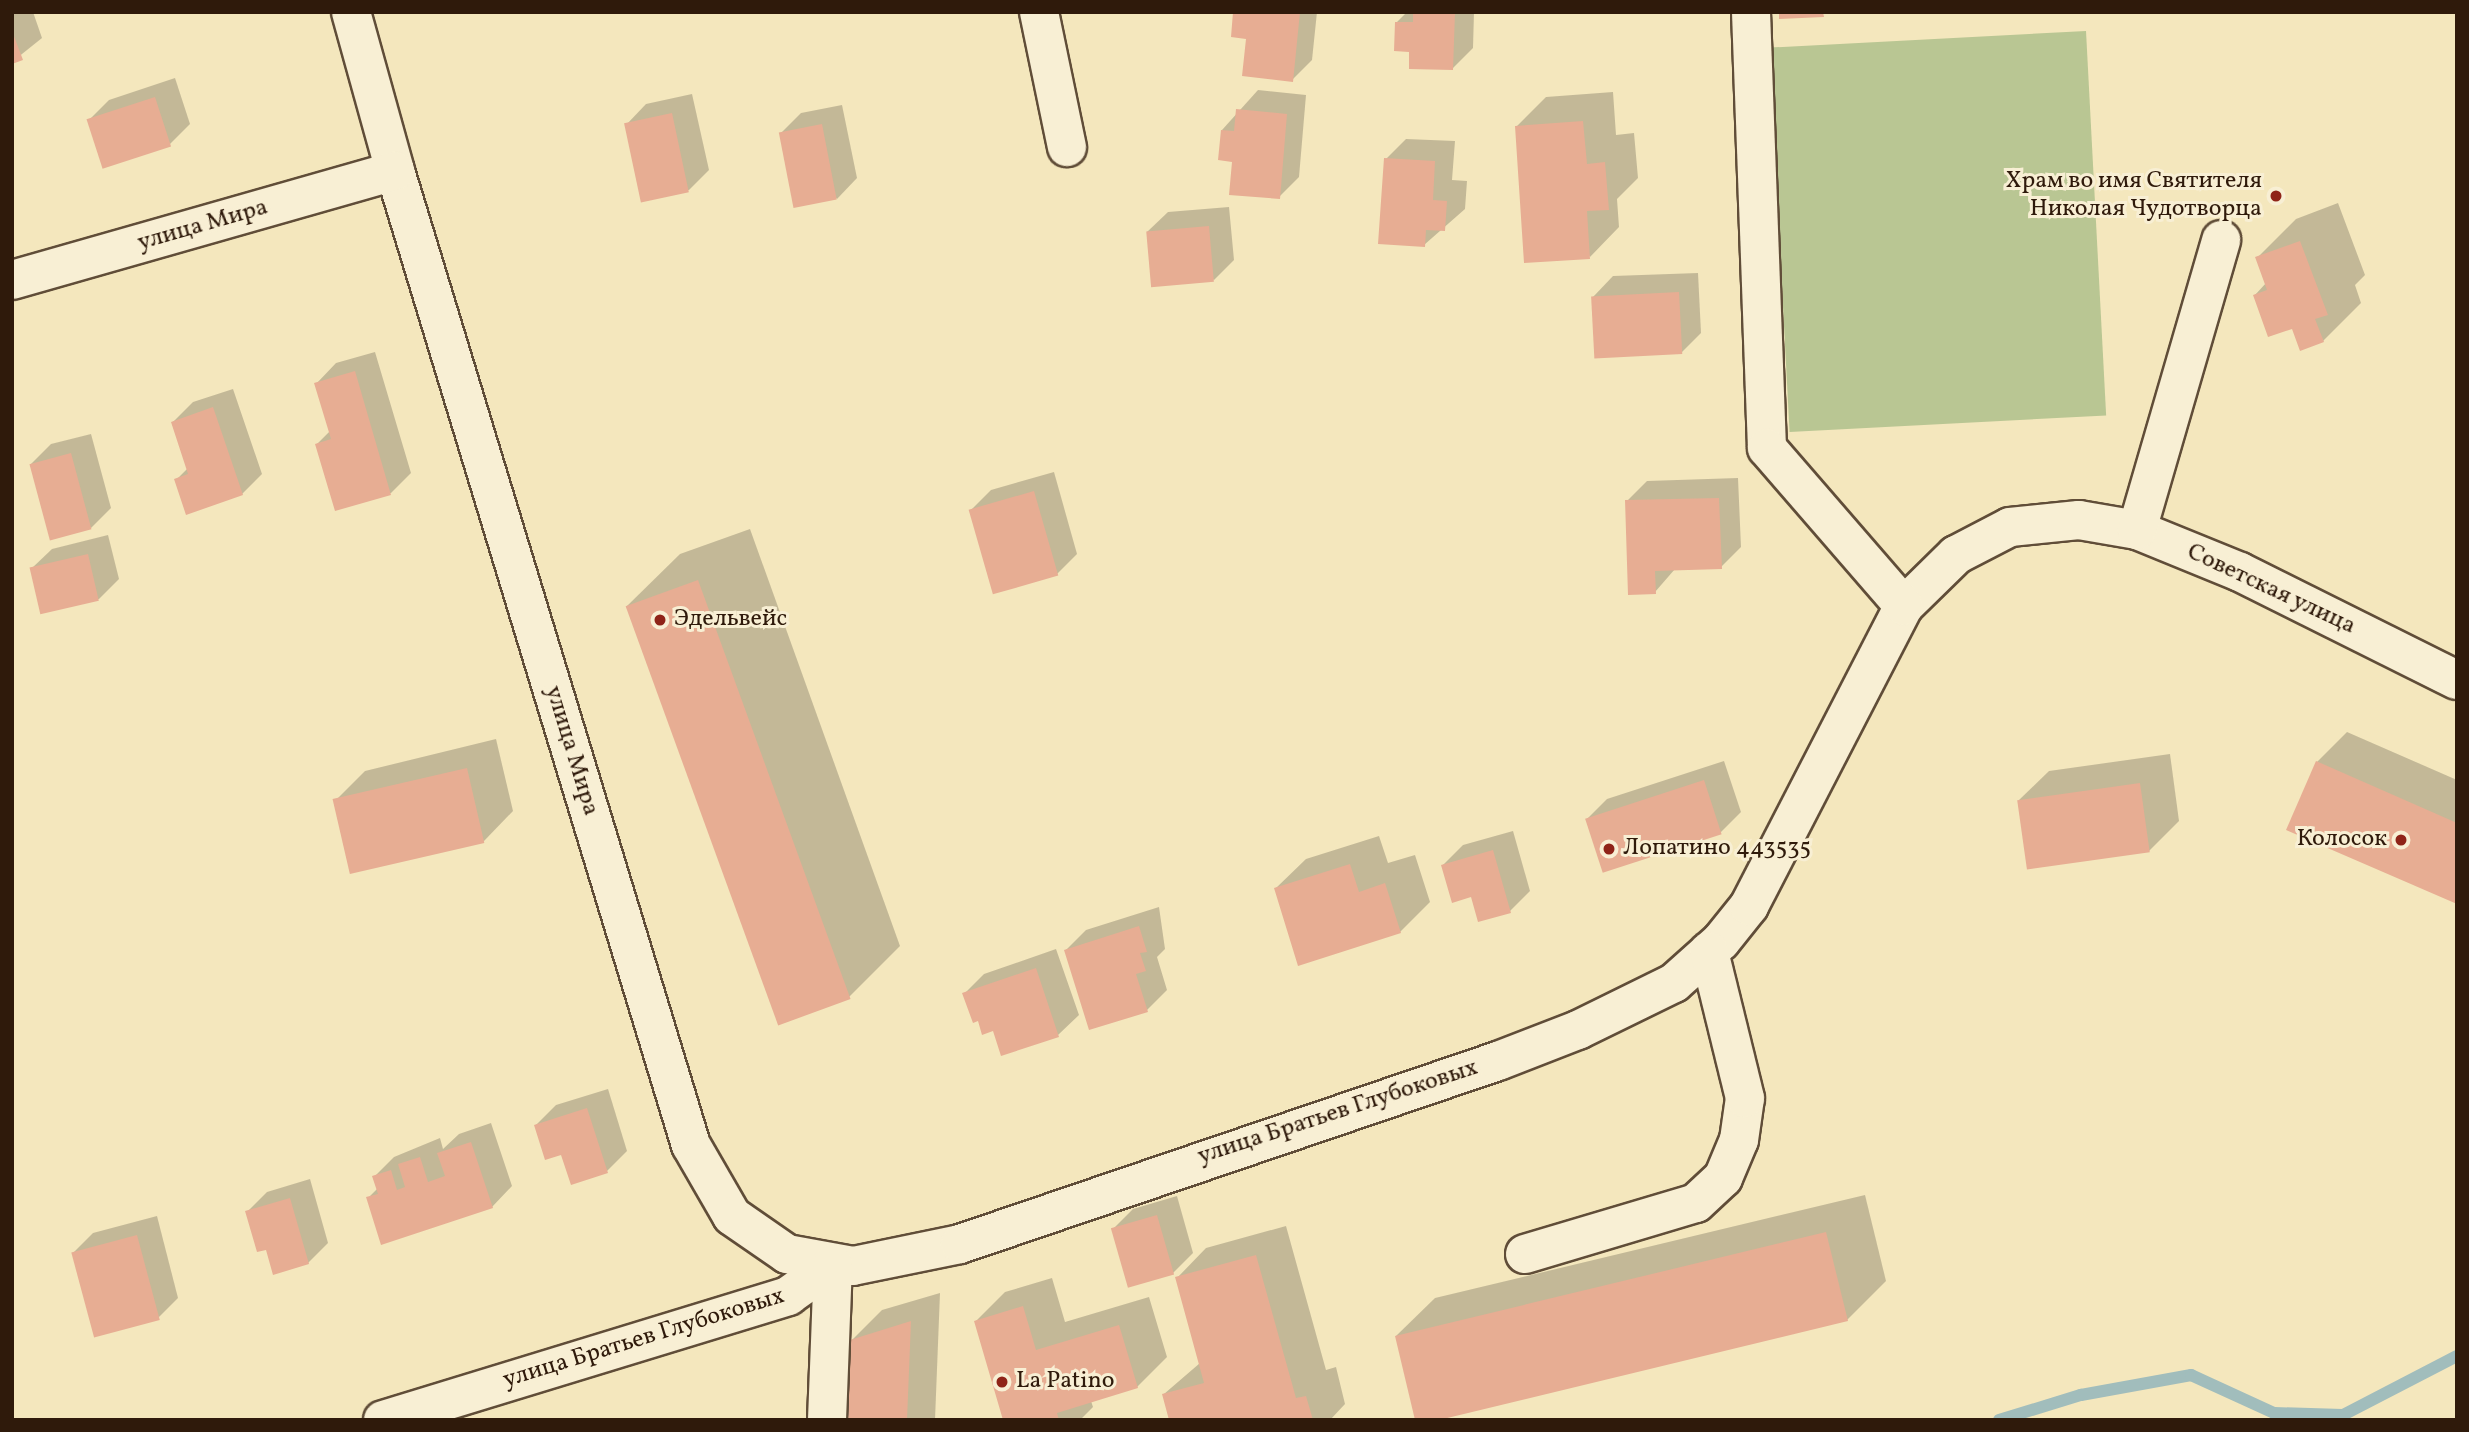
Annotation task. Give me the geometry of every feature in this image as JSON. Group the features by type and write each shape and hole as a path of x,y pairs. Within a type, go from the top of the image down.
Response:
{"street":[{"name":"улица Мира","path":"351,12 395,171 691,1145 732,1216 787,1254 833,1264"},
{"path":"1039,12 1067,147"},
{"path":"1751,12 1768,448 1904,606"},
{"name":"улица Мира","path":"12,281 395,171"},
{"path":"2137,530 2221,240"},
{"name":"улица Братьев Глубоковых","path":"383,1420 788,1296 833,1264 853,1266 960,1244 1498,1061 1632,1006 1674,982 1709,951 1749,905 1904,606 1956,555 2010,527 2078,520"},
{"name":"Советская улица","path":"2078,520 2137,530 2240,572 2457,680"},
{"path":"1525,1254 1696,1203 1723,1178 1739,1140 1745,1098 1709,951"},
{"path":"827,1420 833,1264"}],"green space":[{"path":"2086,31 2106,415 1790,432 1769,48"}],"building":[{"path":"1233,12 1300,12 1293,82 1242,76 1246,39 1231,37"},
{"path":"1413,12 1455,12 1453,70 1409,69 1409,52 1394,51 1395,22 1413,22"},
{"path":"1779,12 1823,12 1824,17 1779,19"},
{"path":"12,31 23,60 12,64"},
{"path":"155,97 171,146 103,169 87,119"},
{"path":"1236,109 1287,114 1280,199 1229,195 1232,162 1218,160 1221,130 1234,131"},
{"path":"672,113 689,192 641,202 624,123"},
{"path":"1583,121 1587,164 1605,162 1609,210 1587,211 1590,259 1524,263 1515,126"},
{"path":"822,124 837,200 794,208 779,132"},
{"path":"1384,158 1435,161 1433,200 1447,201 1445,231 1426,230 1425,247 1378,244"},
{"path":"1209,226 1214,282 1151,287 1146,231"},
{"path":"2300,241 2328,315 2315,319 2324,342 2300,351 2292,329 2268,337 2253,295 2267,290 2255,257"},
{"path":"1679,292 1682,354 1594,359 1591,297"},
{"path":"355,371 391,495 335,511 315,444 331,439 314,383"},
{"path":"213,407 243,495 186,515 174,479 188,474 171,422"},
{"path":"71,453 91,529 50,540 29,464"},
{"path":"1034,491 1058,576 993,594 969,510"},
{"path":"1719,498 1722,569 1655,571 1656,594 1628,595 1625,500"},
{"path":"88,554 99,601 40,614 30,567"},
{"path":"698,580 851,999 778,1025 626,606"},
{"path":"2316,761 2457,823 2457,904 2286,830"},
{"path":"467,768 484,843 350,874 333,799"},
{"path":"1704,780 1722,834 1603,873 1585,819"},
{"path":"2140,783 2150,852 2027,870 2017,800"},
{"path":"1493,850 1511,913 1478,922 1471,897 1452,903 1441,865"},
{"path":"1350,864 1359,892 1385,883 1401,933 1298,966 1274,888"},
{"path":"1139,926 1147,952 1140,953 1146,971 1136,974 1148,1012 1089,1030 1064,950"},
{"path":"1036,968 1059,1037 1001,1056 993,1031 982,1035 978,1021 973,1023 962,993"},
{"path":"587,1108 608,1173 571,1185 561,1155 545,1160 534,1125"},
{"path":"471,1142 493,1208 381,1245 366,1197 378,1194 372,1176 391,1170 397,1190 405,1187 398,1164 420,1157 428,1182 445,1176 437,1153"},
{"path":"290,1198 309,1264 273,1275 266,1250 257,1252 245,1211"},
{"path":"1157,1215 1174,1275 1128,1288 1111,1228"},
{"path":"1826,1232 1848,1321 1439,1420 1415,1420 1395,1336"},
{"path":"137,1235 160,1320 94,1338 71,1253"},
{"path":"1256,1255 1296,1398 1306,1396 1313,1420 1169,1420 1162,1394 1204,1383 1175,1277"},
{"path":"1023,1306 1036,1350 1119,1325 1138,1388 1057,1413 1059,1420 1003,1420 974,1321"},
{"path":"911,1321 907,1420 846,1420 850,1340"}],"waterway":[{"path":"1999,1420 2081,1395 2191,1375 2274,1413 2343,1415 2457,1356"}],"place":[{"name":"Храм во имя Святителя Николая Чудотворца","path":"2276,196"},
{"name":"Эдельвейс","path":"660,620"},
{"name":"Колосок","path":"2401,840"},
{"name":"Лопатино 443535","path":"1609,849"},
{"name":"La Patino","path":"1002,1382"}]}
